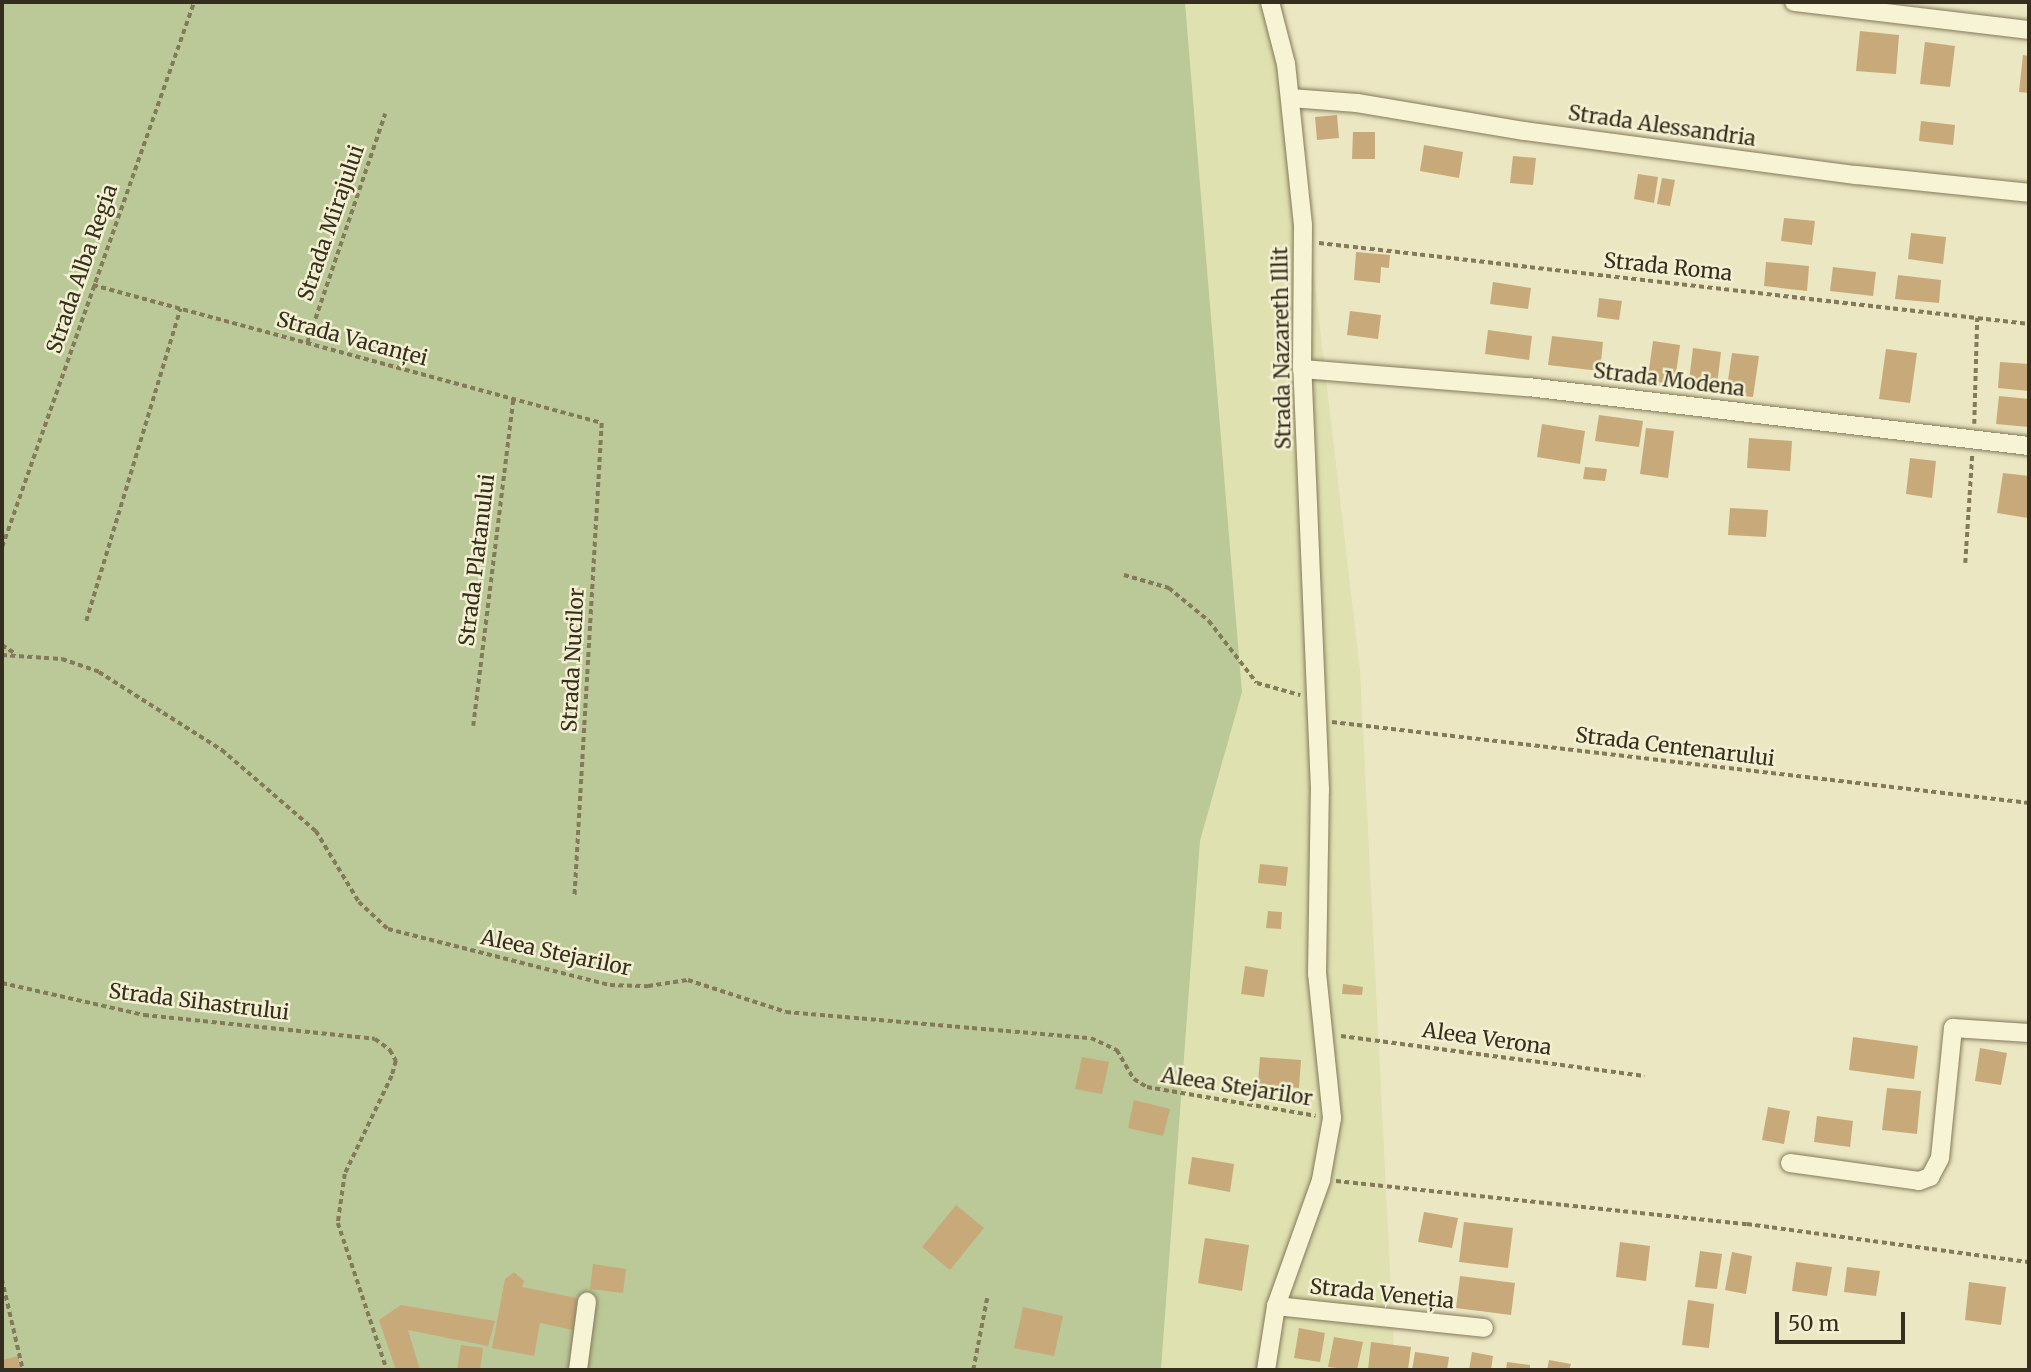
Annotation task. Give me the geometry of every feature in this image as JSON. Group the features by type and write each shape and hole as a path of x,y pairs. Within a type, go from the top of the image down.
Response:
{"street":[{"name":"Strada Nazareth Illit","path":"1266,1370 1276,1306 1321,1180 1332,1118 1317,974 1317,721 1303,369 1303,241 1290,98 1270,2"},
{"path":"1794,2 2029,30"},
{"name":"Strada Alessandria","path":"1290,98 1357,103 1525,131 1856,175 2029,193"},
{"name":"Strada Modena","path":"1303,369 1528,387 2029,446"},
{"path":"1790,1163 1919,1181 1930,1177 1940,1158 1953,1028 2029,1033"},
{"path":"578,1370 587,1302"},
{"name":"Strada Veneția","path":"1276,1306 1483,1328"}],"path":[{"name":"Strada Alba Regia","path":"2,547 194,2"},
{"name":"Strada Mirajului","path":"307,343 385,114"},
{"name":"Strada Roma","path":"1303,241 2029,324"},
{"name":"Strada Vacanței","path":"93,285 602,423"},
{"path":"86,621 180,309"},
{"name":"Strada Platanului","path":"473,726 513,399"},
{"name":"Strada Nucilor","path":"575,898 602,423"},
{"path":"1124,575 1146,579 1179,596 1209,621 1257,683 1272,691 1316,697"},
{"path":"2,645 18,655"},
{"path":"2,655 18,655"},
{"name":"Aleea Stejarilor","path":"18,655 62,659 99,672 222,750 316,831 359,902 388,929 610,985 648,986 688,980 786,1012 1091,1038 1116,1050 1134,1079 1147,1087 1332,1118"},
{"name":"Strada Centenarului","path":"1317,721 2029,803"},
{"name":"Strada Sihastrului","path":"2,984 144,1015 343,1034 375,1040 390,1050 396,1061 392,1076 345,1174 338,1223 387,1370"},
{"name":"Aleea Verona","path":"1325,1034 1644,1076"},
{"path":"1321,1180 1746,1224 2029,1262"},
{"path":"2,1279 23,1370"},
{"path":"973,1370 987,1298"}],"green space":[{"path":"2,2 1185,2 1242,692 1200,841 1161,1370 2,1370"},
{"path":"1185,2 1282,2 1360,670 1395,1370 1161,1370 1200,841 1242,692"}],"building":[{"path":"1860,31 1899,35 1896,74 1856,71"},
{"path":"1925,42 1955,46 1950,87 1920,84"},
{"path":"2023,55 2029,56 2029,93 2019,92"},
{"path":"1337,115 1339,138 1317,140 1315,117"},
{"path":"1921,121 1955,125 1953,145 1919,141"},
{"path":"1353,132 1375,132 1375,159 1352,159"},
{"path":"1424,145 1463,152 1459,178 1420,171"},
{"path":"1513,156 1536,158 1533,185 1510,183"},
{"path":"1638,174 1658,177 1654,203 1634,199"},
{"path":"1662,178 1675,180 1670,206 1657,204"},
{"path":"1784,218 1815,221 1812,245 1781,241"},
{"path":"1911,233 1946,237 1943,264 1908,259"},
{"path":"1356,252 1390,255 1389,268 1381,267 1380,283 1354,280"},
{"path":"1766,262 1809,266 1807,291 1764,286"},
{"path":"1833,267 1876,272 1873,296 1830,291"},
{"path":"1898,275 1941,280 1939,303 1895,299"},
{"path":"1493,282 1531,288 1528,309 1490,304"},
{"path":"1599,298 1622,301 1619,320 1597,317"},
{"path":"1350,311 1381,315 1378,339 1347,335"},
{"path":"1488,330 1532,336 1529,360 1485,354"},
{"path":"1552,336 1603,342 1600,371 1548,365"},
{"path":"1653,341 1680,345 1674,388 1647,384"},
{"path":"1693,348 1721,352 1716,393 1688,389"},
{"path":"1886,349 1917,353 1910,403 1879,399"},
{"path":"1732,353 1759,356 1753,397 1726,394"},
{"path":"2000,362 2029,364 2029,391 1998,388"},
{"path":"1999,396 2029,399 2029,427 1996,424"},
{"path":"1599,415 1643,421 1639,447 1595,441"},
{"path":"1542,424 1585,431 1580,464 1537,457"},
{"path":"1646,428 1674,431 1668,478 1640,474"},
{"path":"1749,438 1792,441 1790,471 1747,468"},
{"path":"1910,458 1936,461 1932,498 1906,494"},
{"path":"1585,467 1607,469 1605,481 1583,479"},
{"path":"2003,473 2029,476 2028,518 1997,513"},
{"path":"1730,508 1768,510 1766,537 1728,535"},
{"path":"1260,864 1288,867 1286,886 1258,883"},
{"path":"1268,911 1282,912 1281,929 1266,928"},
{"path":"1245,966 1268,970 1264,997 1241,994"},
{"path":"1343,984 1363,987 1362,995 1342,994"},
{"path":"1853,1037 1918,1046 1914,1079 1849,1070"},
{"path":"1980,1048 2007,1053 2001,1085 1975,1081"},
{"path":"1082,1057 1109,1062 1102,1094 1075,1089"},
{"path":"1260,1057 1301,1060 1299,1088 1258,1084"},
{"path":"1887,1088 1921,1091 1917,1134 1882,1130"},
{"path":"1134,1100 1170,1109 1163,1136 1128,1128"},
{"path":"1768,1107 1790,1111 1784,1144 1762,1140"},
{"path":"1817,1116 1853,1121 1850,1147 1814,1142"},
{"path":"1192,1157 1234,1164 1230,1192 1188,1184"},
{"path":"956,1205 984,1228 950,1270 922,1247"},
{"path":"1424,1212 1458,1218 1452,1248 1418,1242"},
{"path":"1464,1222 1513,1228 1508,1268 1459,1262"},
{"path":"1205,1238 1249,1245 1242,1291 1198,1283"},
{"path":"1620,1242 1650,1246 1646,1281 1616,1277"},
{"path":"1700,1251 1722,1254 1717,1289 1695,1287"},
{"path":"1732,1252 1752,1256 1746,1294 1725,1290"},
{"path":"1796,1262 1832,1267 1827,1296 1792,1291"},
{"path":"593,1264 626,1269 623,1293 590,1289"},
{"path":"1847,1267 1880,1271 1876,1296 1844,1292"},
{"path":"514,1272 524,1281 522,1287 577,1298 573,1330 540,1323 534,1356 492,1348 505,1279"},
{"path":"1460,1276 1515,1283 1511,1315 1456,1308"},
{"path":"1969,1282 2006,1287 2001,1325 1965,1320"},
{"path":"1688,1300 1714,1304 1709,1348 1682,1345"},
{"path":"401,1305 495,1321 488,1346 408,1330 420,1370 396,1370 379,1320"},
{"path":"1023,1307 1063,1316 1054,1356 1014,1348"},
{"path":"1299,1328 1325,1333 1320,1362 1294,1358"},
{"path":"1334,1337 1363,1342 1357,1370 1328,1367"},
{"path":"1371,1342 1411,1347 1408,1370 1368,1370"},
{"path":"461,1345 483,1348 480,1370 457,1370"},
{"path":"1415,1352 1449,1357 1447,1370 1412,1370"},
{"path":"1472,1352 1493,1356 1491,1370 1469,1370"},
{"path":"18,1356 21,1370 2,1370 2,1360"},
{"path":"1549,1360 1571,1364 1569,1370 1547,1370"},
{"path":"1507,1362 1530,1365 1530,1370 1506,1370"}]}
